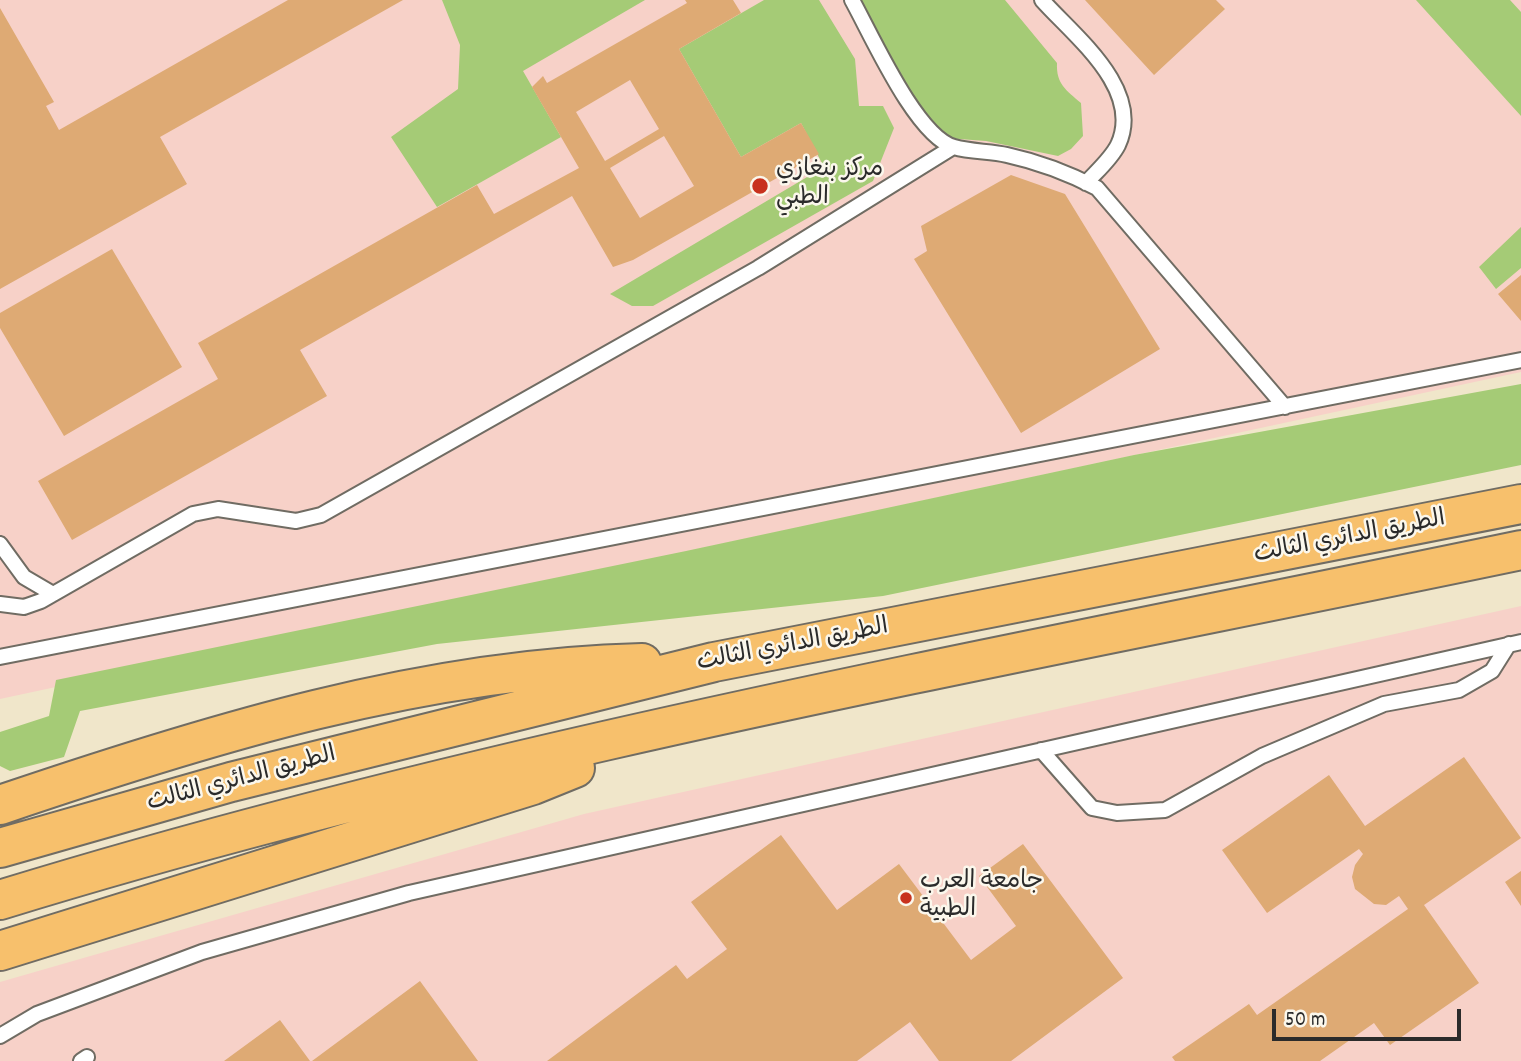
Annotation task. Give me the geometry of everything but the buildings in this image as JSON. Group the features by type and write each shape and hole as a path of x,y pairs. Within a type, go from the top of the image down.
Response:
{"highway":[{"name":"الطريق الدائري الثالث","path":"0,848 244,779 715,662 1521,504"},
{"name":"الطريق الدائري الثالث","path":"0,900 89,873 404,790 644,732 1521,550"},
{"path":"0,805 145,756 318,711 438,685 591,664 715,662"},
{"path":"0,951 533,785 571,771 644,732"}],"lane":[{"path":"852,0 918,120 936,138 953,147 1006,154 1061,169 1097,188 1285,407"},
{"path":"1042,0 1106,72 1120,96 1124,123 1118,145 1086,183"},
{"path":"0,604 24,607 53,594 193,514 218,509 296,521 321,515 758,268 953,147"},
{"path":"0,656 1521,360"},
{"path":"0,544 24,577 53,594"},
{"path":"0,1036 37,1014 202,951 409,893 1515,643"},
{"path":"1041,750 1092,808 1117,813 1165,810 1262,756 1384,704 1459,690 1492,671 1515,643"}],"shaded area":[{"name":"مركز بنغازي الطبي","path":"0,0 1521,0 1521,372 0,699"},
{"name":"جامعة العرب الطبية","path":"1521,606 1521,1061 0,1061 0,982 584,814"}],"green space":[{"path":"442,0 645,0 523,71 561,137 437,207 391,137 458,89 460,45"},
{"path":"764,0 819,0 855,59 859,106 883,106 894,128 873,181 653,306 632,306 610,294 824,167 801,123 741,157 679,49"},
{"path":"858,0 1005,0 1057,63 1060,81 1081,103 1083,136 1071,149 1058,156 986,141 946,138 930,124"},
{"path":"1416,0 1510,0 1521,12 1521,116"},
{"path":"1521,227 1521,268 1496,289 1479,267"},
{"path":"1521,384 1521,465 883,596 437,644 80,711 64,757 10,771 0,766 0,732 49,716 56,680 686,551 1134,455"}],"place":[{"name":"مركز بنغازي الطبي","path":"760,186"},
{"name":"جامعة العرب الطبية","path":"906,898"}]}
